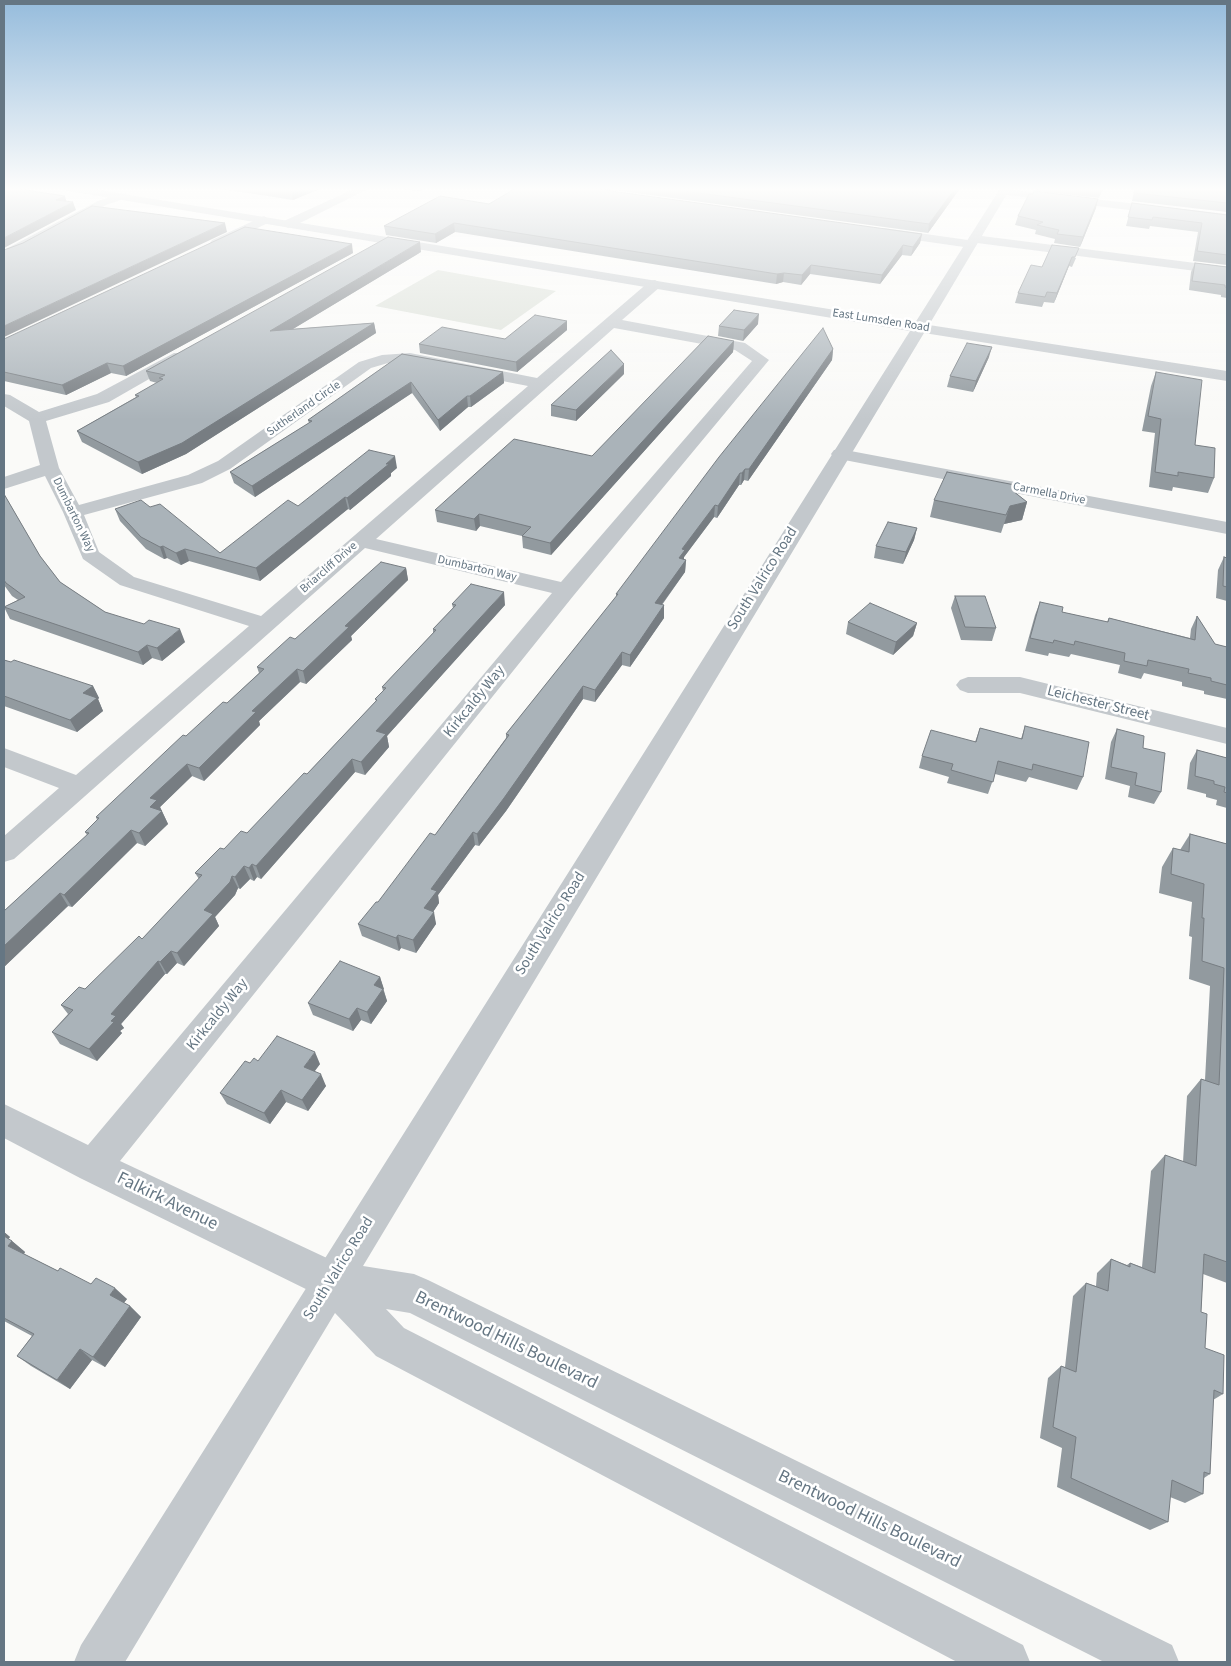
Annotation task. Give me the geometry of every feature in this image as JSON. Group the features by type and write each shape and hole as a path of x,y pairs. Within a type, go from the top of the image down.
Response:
{"street":[{"name":"East Lumsden Road","path":"538,265 918,328 1227,376"},
{"name":"South Valrico Road","path":"98,1662 958,265"},
{"path":"1174,265 1227,271"},
{"name":"Briarcliff Drive","path":"4,852 612,324 655,284"},
{"name":"Kirkcaldy Way","path":"93,1166 566,590 761,360 740,346 612,324"},
{"path":"4,399 37,418 103,398 190,350"},
{"name":"Sutherland Circle","path":"73,512 195,479 210,472 224,465 365,365 388,358 410,358 542,384"},
{"name":"Dumbarton Way","path":"37,418 50,468 73,512 90,555 127,581 265,624"},
{"name":"Carmella Drive","path":"840,454 1227,528"},
{"path":"4,483 50,468"},
{"name":"Dumbarton Way","path":"360,541 566,590"},
{"name":"Leichester Street","path":"968,686 1020,685 1227,736"},
{"path":"4,757 79,786"},
{"name":"Falkirk Avenue","path":"4,1120 93,1166 332,1281"},
{"path":"332,1281 390,1342 1006,1662"},
{"name":"Brentwood Hills Boulevard","path":"332,1281 414,1294 1155,1662"}],"shaded area":[{"path":"438,270 556,291 501,330 375,306"}],"building":[{"path":"4,265 135,265 4,326"},
{"path":"164,265 313,265 123,366 107,363 62,385 4,372 4,339"},
{"path":"338,265 382,265 270,331 374,323 182,443 138,462 77,431 139,396 135,395 163,379 159,378 165,375 146,371"},
{"path":"718,265 889,265 882,275 811,265 802,275 777,274"},
{"path":"1031,265 1042,267 1043,265 1069,265 1057,293 1047,292 1045,297 1018,293"},
{"path":"1195,265 1227,267 1227,288 1225,285 1192,281"},
{"path":"734,310 759,314 744,330 719,326"},
{"path":"535,315 567,321 516,362 419,344 442,327 505,339"},
{"path":"823,328 833,349 749,469 745,469 740,473 718,506 715,505 682,549 685,550 679,558 686,560 655,603 664,605 630,655 622,652 595,690 583,686 477,834 473,832 431,889 437,891 424,908 434,912 413,940 398,935 396,938 358,924 378,902 430,833 435,835 509,735 506,734 618,594 616,594 719,457"},
{"path":"708,336 734,341 550,543 522,536 531,527 479,514 474,519 435,510 514,439 592,456"},
{"path":"967,343 992,347 976,381 950,376"},
{"path":"611,350 624,364 576,410 551,405"},
{"path":"402,354 503,372 470,396 467,396 438,420 411,382 252,486 230,472 312,421 308,420"},
{"path":"1156,372 1202,380 1195,445 1215,448 1214,478 1178,472 1178,476 1155,472 1161,419 1148,416"},
{"path":"369,450 395,456 386,464 389,464 347,498 345,497 256,568 185,549 176,553 163,546 160,547 141,537 115,509 141,500 150,507 160,504 220,553 288,500 298,506"},
{"path":"947,472 1015,485 1013,491 1027,502 1010,506 1006,515 934,500"},
{"path":"4,494 40,556 60,582 105,612 144,624 149,620 180,629 157,648 147,645 138,652 4,607 25,597 4,580"},
{"path":"888,522 917,528 906,552 876,546"},
{"path":"1224,557 1227,558 1227,587 1223,586"},
{"path":"381,562 406,568 345,626 349,627 303,671 297,669 252,711 256,712 199,768 187,764 150,798 157,800 150,807 162,811 139,833 131,830 64,895 60,893 4,946 4,911 89,833 85,832 99,818 96,817 183,735 186,736 223,702 227,703 264,669 257,667 290,637 295,639"},
{"path":"471,584 504,592 376,731 386,734 361,762 352,759 256,866 252,864 249,868 244,866 235,877 232,876 230,882 204,910 213,914 177,953 171,951 160,962 158,961 111,1014 116,1016 111,1021 114,1022 89,1049 52,1032 73,1010 61,1005 79,987 85,989 139,936 142,939 202,875 195,873 220,848 224,849 241,831 247,833 304,773 307,774 377,700 375,699 386,688 382,687 436,630 433,629 456,605 452,604"},
{"path":"955,596 985,596 996,628 965,627"},
{"path":"1040,602 1063,607 1062,612 1108,622 1109,618 1195,640 1197,616 1215,644 1227,647 1227,685 1211,681 1211,678 1188,673 1189,669 1148,660 1147,666 1124,661 1125,653 1075,641 1074,645 1054,640 1053,643 1030,638"},
{"path":"870,603 917,623 896,642 848,622"},
{"path":"4,660 11,662 14,660 93,686 83,693 97,698 70,720 4,696"},
{"path":"1025,726 1089,742 1083,777 1033,764 1032,770 998,761 993,782 951,770 953,764 922,756 931,730 976,742 980,728 1022,739"},
{"path":"1117,729 1144,736 1143,748 1165,753 1161,792 1135,785 1137,773 1111,767"},
{"path":"1197,750 1227,758 1227,793 1224,792 1225,787 1214,784 1214,781 1195,776"},
{"path":"1190,834 1227,844 1227,1262 1204,1254 1201,1312 1207,1314 1205,1348 1224,1355 1223,1394 1214,1390 1210,1474 1204,1472 1203,1494 1172,1480 1168,1522 1071,1478 1076,1437 1053,1427 1061,1366 1076,1372 1086,1283 1108,1291 1111,1259 1130,1267 1130,1263 1155,1273 1165,1155 1196,1166 1201,1079 1219,1085 1224,968 1202,961 1204,884 1171,874 1173,848 1189,852"},
{"path":"340,961 380,977 374,985 383,989 367,1012 357,1008 349,1019 308,1003"},
{"path":"277,1036 315,1052 304,1067 321,1074 302,1100 281,1090 264,1113 220,1093 245,1061 250,1063 254,1058 258,1061"},
{"path":"4,1236 12,1241 8,1246 58,1271 60,1268 91,1284 96,1278 115,1288 110,1295 130,1306 93,1357 80,1349 57,1380 17,1356 34,1334 4,1318"}]}
